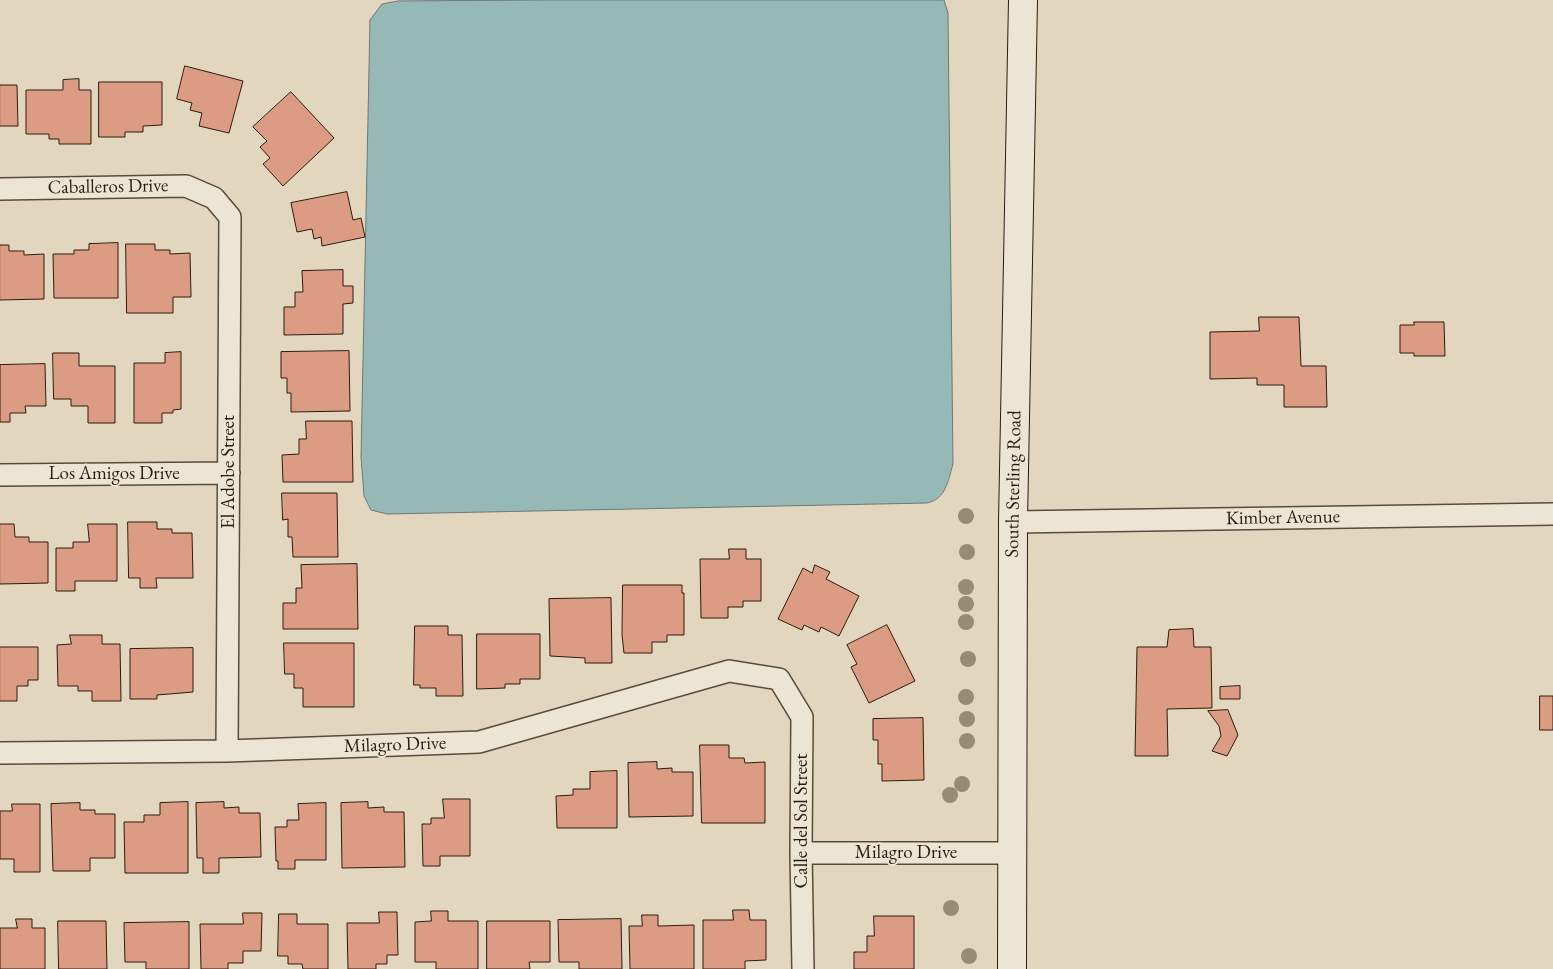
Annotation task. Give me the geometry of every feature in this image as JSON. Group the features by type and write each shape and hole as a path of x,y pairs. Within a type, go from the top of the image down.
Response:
{"street":[{"name":"South Sterling Road","path":"1012,969 1013,522 1023,0"},
{"name":"Caballeros Drive","path":"0,189 186,186 214,198"},
{"name":"El Adobe Street","path":"214,198 230,217 227,751"},
{"name":"Los Amigos Drive","path":"0,475 229,473"},
{"name":"Kimber Avenue","path":"1013,522 1553,514"},
{"name":"Milagro Drive","path":"0,753 227,751 479,742 729,671 779,679"},
{"name":"Calle del Sol Street","path":"779,679 802,718 801,853 803,969"},
{"name":"Milagro Drive","path":"801,853 1011,853"}],"water":[{"path":"944,0 948,13 953,464 948,483 938,498 927,503 387,514 371,510 364,496 361,457 370,20 382,4 398,1"}],"building":[{"path":"185,66 243,81 229,133 199,126 202,113 190,110 192,103 177,99"},
{"path":"79,79 79,90 91,90 91,144 59,144 59,139 49,139 49,134 26,134 26,90 63,90 63,80"},
{"path":"99,82 162,82 162,125 143,126 143,132 125,132 125,137 99,137"},
{"path":"0,85 17,85 18,126 0,126"},
{"path":"291,92 334,138 283,186 263,164 270,158 260,147 267,141 253,127"},
{"path":"347,192 353,220 361,218 365,237 322,246 321,237 314,239 312,229 297,232 291,203"},
{"path":"118,243 118,298 54,298 53,254 74,254 74,250 89,250 89,244"},
{"path":"126,244 155,244 155,250 170,250 170,254 190,253 191,297 173,297 173,313 127,313"},
{"path":"0,245 9,245 9,251 24,251 24,255 44,254 44,299 0,300"},
{"path":"343,270 343,286 353,286 353,303 343,304 343,334 284,335 284,307 295,307 295,292 303,292 302,271"},
{"path":"1259,317 1299,317 1301,366 1326,366 1327,407 1284,407 1284,385 1257,385 1257,378 1210,379 1210,332 1259,331"},
{"path":"1414,322 1444,322 1445,356 1414,356 1414,353 1400,353 1400,325 1414,325"},
{"path":"349,351 350,411 291,412 291,393 287,393 287,378 281,378 281,352"},
{"path":"181,352 181,409 173,410 173,413 162,413 162,423 134,423 134,363 165,363 165,353"},
{"path":"53,353 79,353 79,366 115,366 115,423 88,423 88,406 71,406 71,399 54,399"},
{"path":"45,364 46,406 25,406 26,413 10,413 10,422 0,422 0,365"},
{"path":"306,421 352,421 353,482 283,482 282,455 299,454 299,439 306,439"},
{"path":"282,493 337,493 338,557 293,557 292,537 288,537 288,519 283,520"},
{"path":"128,522 157,522 157,529 172,529 172,533 192,533 193,578 156,578 157,588 140,588 140,578 129,578"},
{"path":"0,524 14,524 15,537 29,537 29,542 48,542 48,583 0,584"},
{"path":"88,524 117,524 117,581 75,581 75,591 56,591 56,548 73,548 73,542 89,542"},
{"path":"729,549 746,549 746,559 761,559 761,601 743,601 743,607 728,607 728,618 701,618 700,559 729,559"},
{"path":"357,564 358,629 283,629 283,603 296,603 296,588 302,588 301,565"},
{"path":"815,565 830,572 826,579 859,596 839,636 821,627 819,632 804,625 802,630 778,619 803,568 812,573"},
{"path":"623,585 682,585 682,593 684,593 684,635 667,635 667,642 652,642 652,653 624,653 622,635"},
{"path":"611,598 612,663 585,663 585,658 550,656 549,599"},
{"path":"887,625 915,681 869,703 851,667 857,664 847,645"},
{"path":"415,626 448,626 448,635 462,635 463,696 436,696 436,688 420,688 420,685 414,685"},
{"path":"1193,629 1194,647 1211,647 1212,708 1167,709 1168,756 1135,756 1137,647 1167,647 1169,630"},
{"path":"477,634 540,634 540,679 520,679 520,684 505,684 505,688 477,689"},
{"path":"70,635 102,635 102,644 120,644 121,701 92,701 92,691 78,691 78,686 58,686 57,645 71,644"},
{"path":"284,643 354,643 354,707 303,707 303,688 294,688 294,674 285,674"},
{"path":"0,647 38,647 38,680 28,680 28,686 17,686 17,701 0,701"},
{"path":"193,648 193,692 157,695 157,699 130,699 130,649"},
{"path":"1240,686 1240,699 1220,699 1220,687"},
{"path":"1540,696 1553,696 1553,730 1540,730"},
{"path":"1228,710 1238,735 1227,756 1212,751 1221,736 1219,726 1208,711"},
{"path":"923,718 924,780 882,781 882,764 878,764 878,740 873,740 873,719"},
{"path":"700,745 729,745 729,758 744,758 745,763 765,762 765,823 702,823"},
{"path":"657,762 657,769 672,768 672,772 693,772 693,816 629,817 628,763"},
{"path":"617,771 617,828 557,828 556,796 573,795 573,789 590,789 590,772"},
{"path":"443,799 470,799 470,856 440,856 440,866 423,866 422,824 431,824 431,818 444,818"},
{"path":"188,802 188,873 125,873 124,822 144,822 144,815 160,815 160,803"},
{"path":"224,802 224,808 239,807 239,813 260,813 261,857 219,858 219,873 203,873 203,858 197,858 196,803"},
{"path":"368,802 368,808 384,807 384,812 404,812 405,867 342,868 341,803"},
{"path":"80,803 80,810 95,810 95,814 115,814 115,858 90,858 90,871 53,871 51,804"},
{"path":"326,803 326,860 295,860 295,869 278,869 275,827 287,827 287,820 299,820 298,804"},
{"path":"12,804 40,804 40,872 14,872 14,859 0,859 0,811 12,811"},
{"path":"733,910 749,910 750,920 766,920 766,960 745,961 745,969 703,969 703,920 733,920"},
{"path":"431,911 448,911 448,921 478,921 478,969 436,969 436,962 415,962 415,922 431,921"},
{"path":"379,912 397,912 398,955 387,955 387,964 376,964 376,969 348,969 347,923 379,923"},
{"path":"243,913 262,913 261,951 243,951 243,963 228,963 228,969 201,969 200,924 243,924"},
{"path":"279,914 297,914 297,924 328,924 328,969 303,969 302,964 288,964 288,956 278,956"},
{"path":"642,915 658,915 658,926 694,925 694,969 630,969 629,926 642,926"},
{"path":"874,916 914,916 914,969 854,969 854,952 867,952 867,936 874,936"},
{"path":"16,919 32,919 32,928 45,928 45,969 0,969 0,928 17,928"},
{"path":"621,919 622,969 579,969 579,962 559,962 558,920"},
{"path":"58,921 106,921 107,969 59,969"},
{"path":"487,921 550,921 550,962 529,962 530,969 487,969"},
{"path":"189,922 189,969 146,969 146,962 125,962 124,923"}]}
